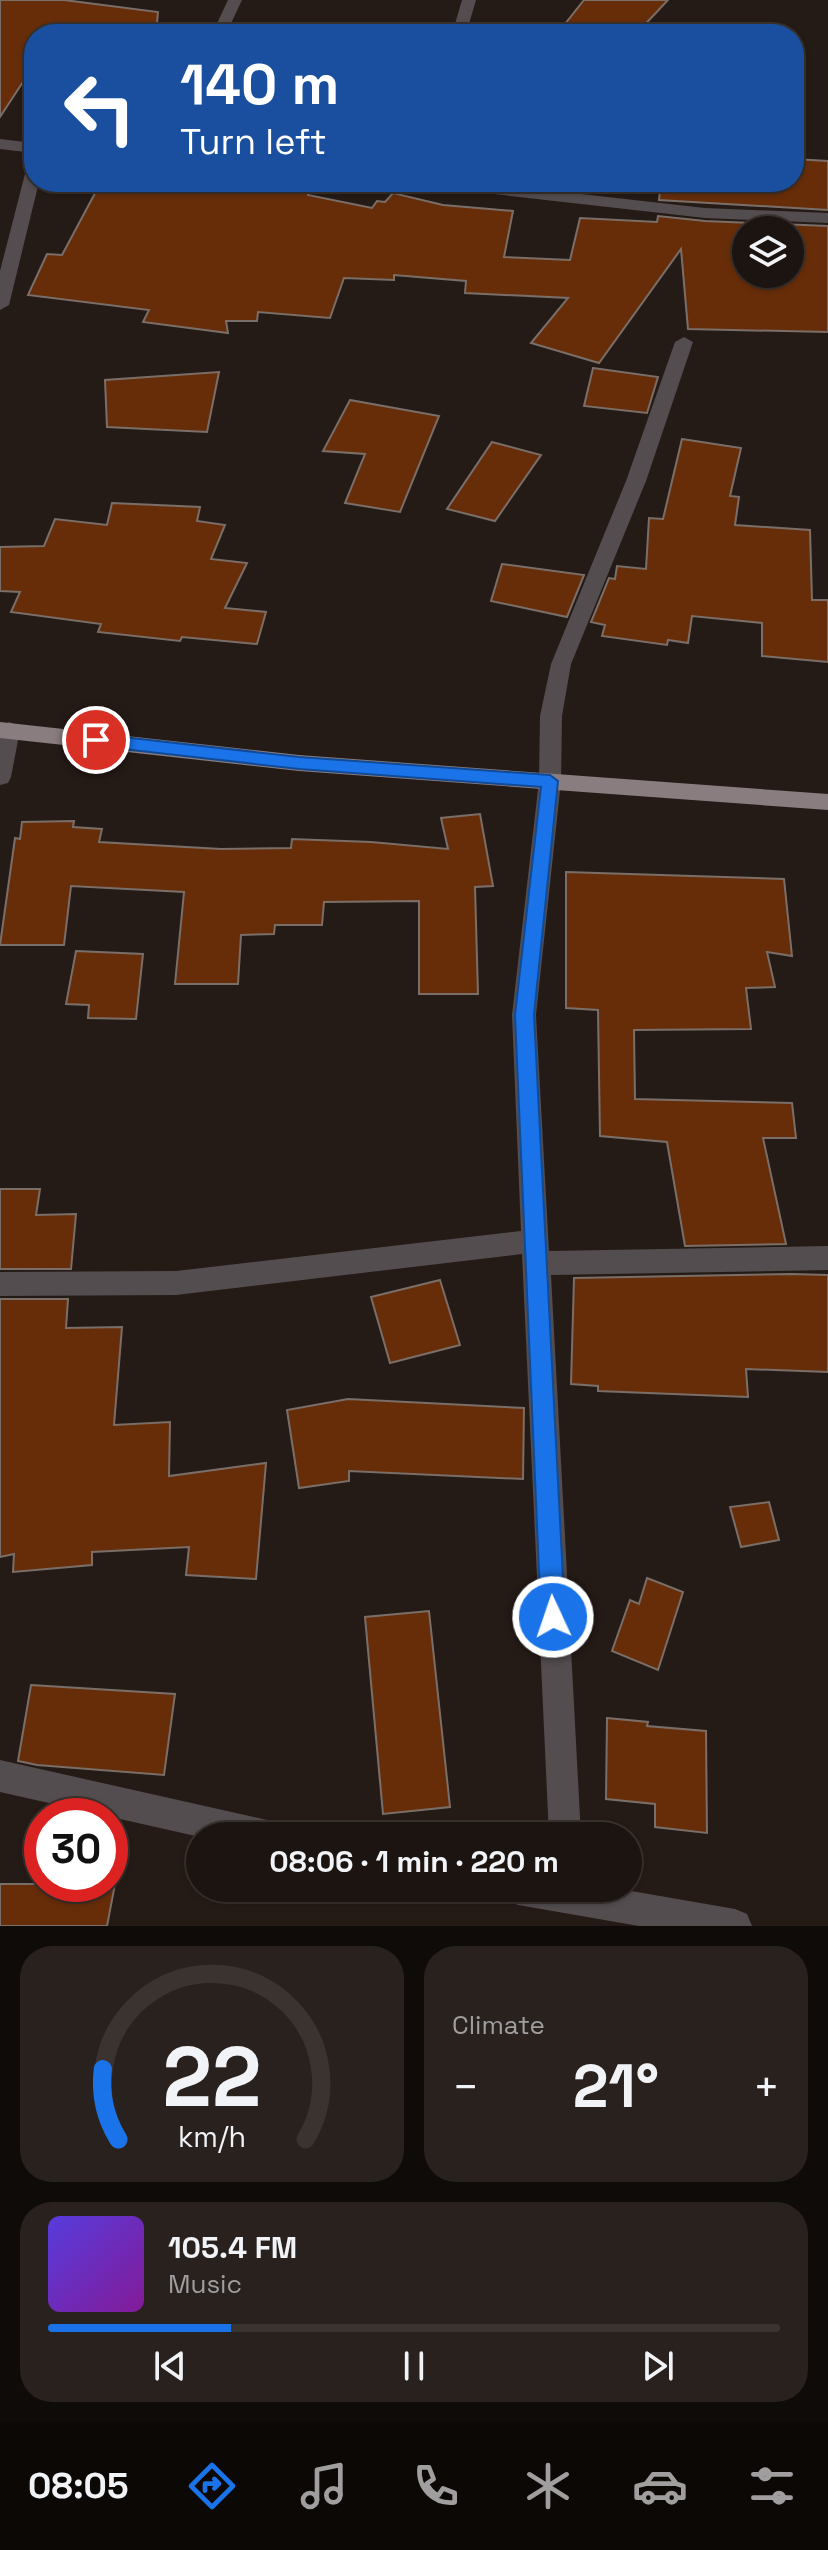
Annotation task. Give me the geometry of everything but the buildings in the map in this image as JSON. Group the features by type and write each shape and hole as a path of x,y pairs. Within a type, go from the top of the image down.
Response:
{"main road":[{"path":"5,730 299,763 828,802"}],"street":[{"path":"224,24 235,0"},
{"path":"462,24 469,0"},
{"path":"0,144 24,147"},
{"path":"0,305 28,192"},
{"path":"520,192 705,213 828,218"},
{"path":"564,1822 524,1015 550,781 551,716 561,664 636,481 684,342"},
{"path":"0,777 5,730"},
{"path":"0,1284 176,1283 534,1252 828,1258"},
{"path":"0,1776 205,1822"},
{"path":"582,1902 603,1915 735,1926"}],"route":[{"path":"96,740 299,763 550,781 524,1015 553,1617"}]}
